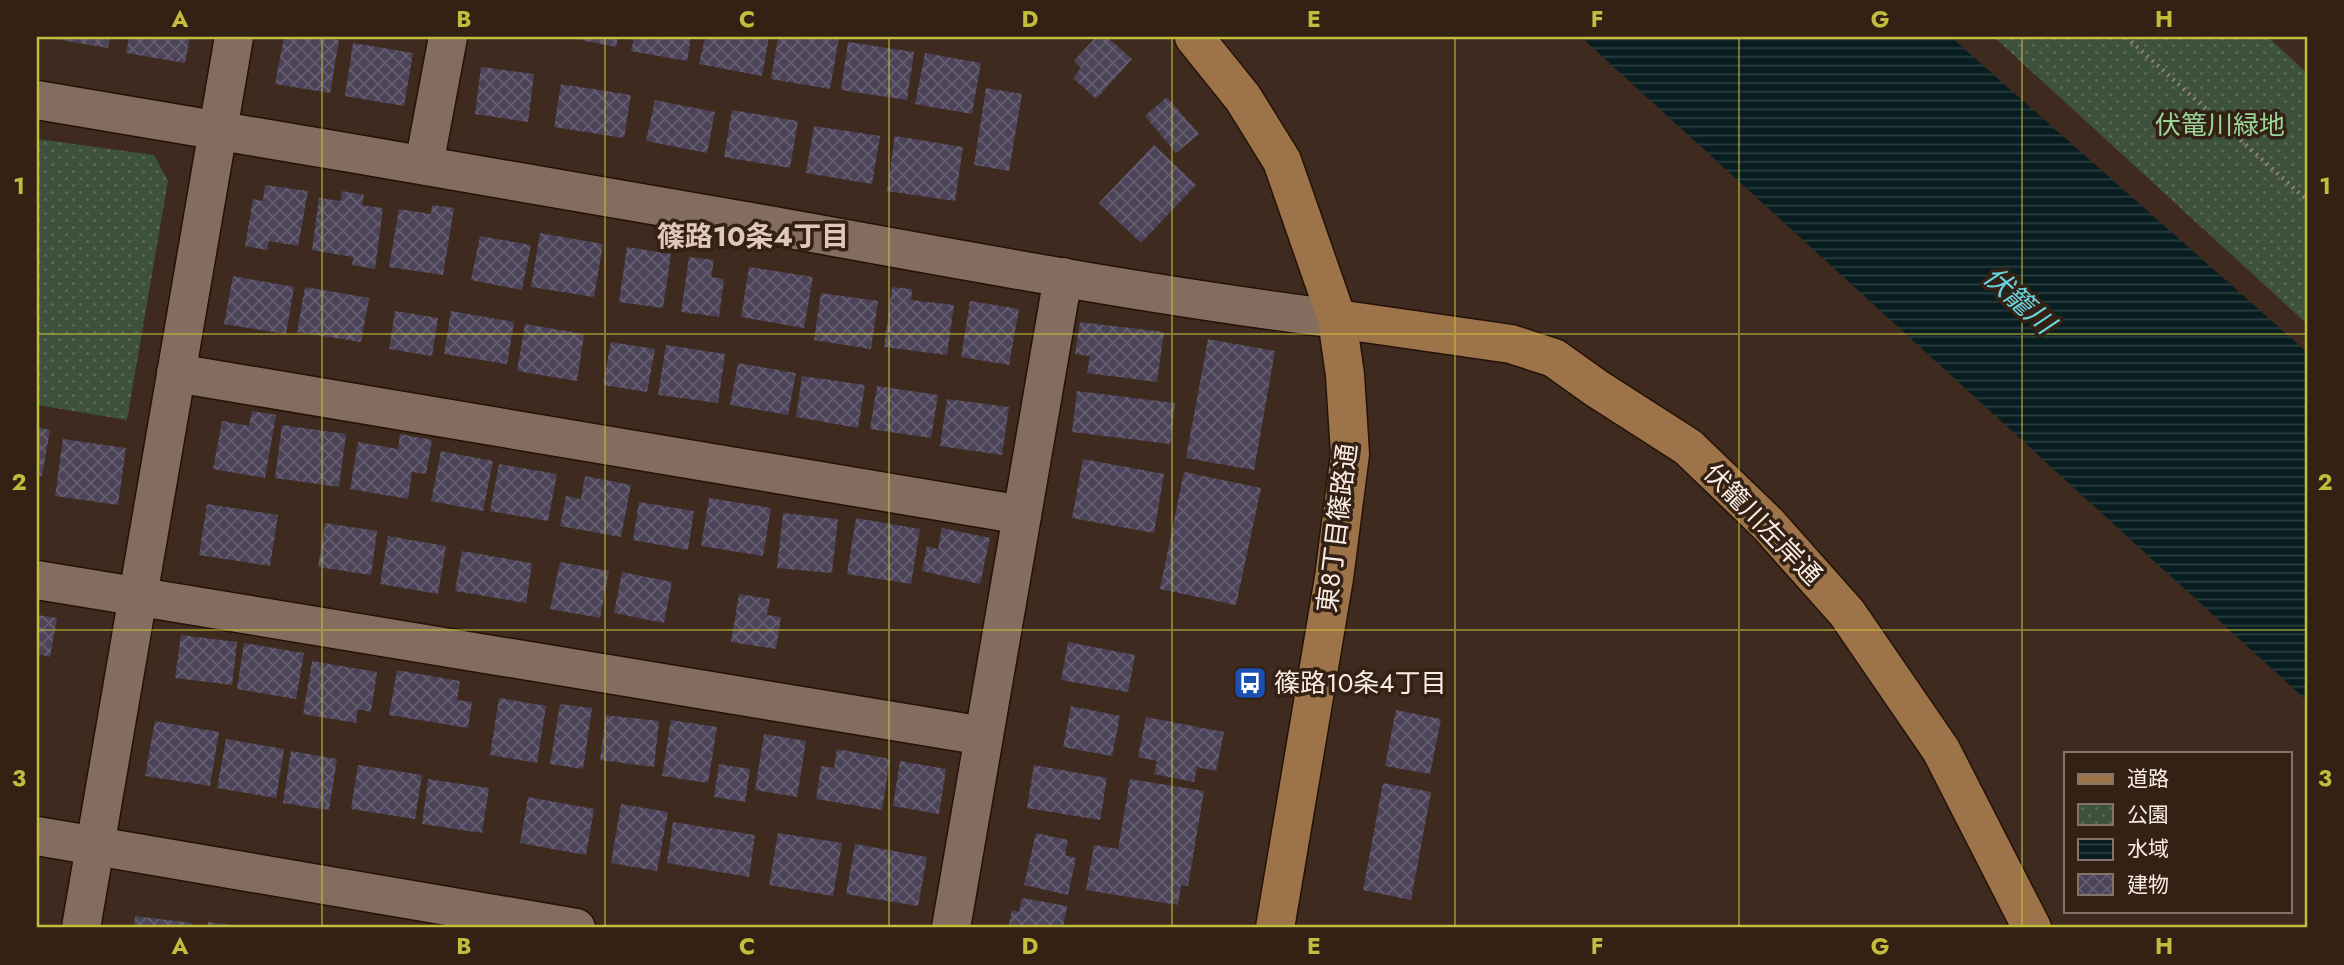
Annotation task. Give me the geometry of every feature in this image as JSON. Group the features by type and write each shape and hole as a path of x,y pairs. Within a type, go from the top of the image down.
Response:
{"main road":[{"name":"東8丁目篠路通","path":"1194,37 1243,98 1282,161 1337,319 1345,375 1350,454 1334,578 1275,928"},
{"name":"伏籠川左岸通","path":"1337,319 1511,344 1554,358 1688,447 1768,524 1847,612 1941,750 2032,928"}],"street":[{"path":"81,928 234,37"},
{"path":"424,165 448,37"},
{"path":"37,100 1063,277 1277,312 1337,319"},
{"path":"951,928 1063,277"},
{"path":"176,373 1022,515"},
{"path":"37,580 984,736"},
{"path":"37,836 576,928"}],"path":[{"path":"2126,37 2307,200"}],"green space":[{"name":"伏篭川緑地","path":"1994,37 2268,37 2307,73 2307,324"},
{"path":"38,139 154,155 168,181 127,420 37,405"}],"water":[{"name":"伏籠川","path":"1581,37 1951,37 2307,352 2307,701"}],"building":[{"path":"110,37 108,48 55,39"},
{"path":"129,37 190,37 185,63 126,53"},
{"path":"284,37 339,40 330,93 275,84"},
{"path":"566,37 618,37 616,47"},
{"path":"634,37 691,37 687,61 631,51"},
{"path":"705,37 769,37 762,76 699,64"},
{"path":"778,37 839,37 830,89 771,79"},
{"path":"1096,37 1107,37 1132,59 1096,99 1073,78 1081,68 1074,61"},
{"path":"848,42 914,52 907,100 841,90"},
{"path":"353,43 413,53 404,106 345,96"},
{"path":"925,53 981,63 972,114 915,104"},
{"path":"481,67 534,74 528,122 475,114"},
{"path":"561,84 631,95 624,138 554,127"},
{"path":"986,88 1022,94 1009,171 974,165"},
{"path":"1167,97 1199,134 1176,153 1145,116"},
{"path":"655,100 715,112 707,153 646,141"},
{"path":"732,110 798,121 790,168 724,157"},
{"path":"814,126 880,136 872,184 806,173"},
{"path":"895,136 963,147 955,201 887,191"},
{"path":"1154,145 1196,185 1141,243 1099,203"},
{"path":"265,185 308,191 298,246 269,241 267,250 245,246 253,199 263,201"},
{"path":"342,191 364,195 362,205 383,208 375,269 352,265 353,257 312,250 319,198 341,201"},
{"path":"432,205 454,208 443,275 389,267 399,209 431,214"},
{"path":"540,233 603,244 594,297 531,287"},
{"path":"480,236 531,245 522,290 471,280"},
{"path":"627,247 671,254 663,308 619,302"},
{"path":"689,257 714,260 711,277 724,279 719,317 681,312"},
{"path":"749,267 813,277 804,328 741,317"},
{"path":"233,276 294,287 286,334 224,324"},
{"path":"305,287 369,298 361,342 297,332"},
{"path":"892,287 912,289 911,300 954,305 947,355 884,347"},
{"path":"821,293 878,301 871,349 814,340"},
{"path":"970,301 1019,309 1009,365 961,357"},
{"path":"395,311 438,318 432,356 389,349"},
{"path":"451,311 514,322 507,364 444,354"},
{"path":"1080,322 1164,332 1157,382 1087,373 1090,356 1075,354"},
{"path":"525,324 584,334 577,381 517,371"},
{"path":"1208,339 1275,351 1254,470 1186,458"},
{"path":"611,342 655,349 647,392 603,385"},
{"path":"666,345 725,354 718,403 658,395"},
{"path":"738,363 796,373 788,415 730,405"},
{"path":"802,376 865,385 858,428 796,417"},
{"path":"877,386 938,395 931,438 870,429"},
{"path":"1077,391 1175,403 1170,444 1072,432"},
{"path":"947,399 1009,407 1002,455 940,446"},
{"path":"252,411 276,415 265,478 213,469 222,421 249,426"},
{"path":"282,425 346,434 339,487 275,478"},
{"path":"37,427 50,430 42,476 37,476"},
{"path":"400,434 432,440 426,474 412,472 408,499 350,489 358,442 398,449"},
{"path":"63,439 126,448 118,505 55,496"},
{"path":"441,451 493,461 483,511 431,501"},
{"path":"1083,459 1164,474 1154,533 1072,518"},
{"path":"499,464 557,474 548,521 490,511"},
{"path":"1184,472 1261,488 1236,605 1160,589"},
{"path":"585,476 631,485 621,537 560,526 566,496 581,499"},
{"path":"709,498 771,508 763,556 701,546"},
{"path":"639,502 694,511 688,550 633,540"},
{"path":"207,504 278,515 270,566 199,555"},
{"path":"783,513 838,519 832,573 777,568"},
{"path":"856,518 920,529 911,584 847,574"},
{"path":"325,523 377,531 371,575 318,567"},
{"path":"942,528 990,538 980,584 922,571 927,546 938,549"},
{"path":"388,536 446,546 438,594 380,584"},
{"path":"462,551 532,563 526,603 455,591"},
{"path":"560,562 609,571 600,618 550,609"},
{"path":"622,572 672,582 664,623 614,613"},
{"path":"739,594 770,599 767,615 781,617 776,649 731,642"},
{"path":"37,615 57,618 50,657 37,654"},
{"path":"181,635 237,642 232,685 175,678"},
{"path":"1068,642 1135,655 1128,692 1061,680"},
{"path":"244,643 304,653 296,699 237,689"},
{"path":"312,661 377,672 371,712 358,709 356,723 303,714"},
{"path":"397,670 460,681 457,700 472,702 468,728 389,715"},
{"path":"499,698 546,706 537,763 490,755"},
{"path":"560,704 592,708 583,769 550,764"},
{"path":"1071,706 1120,716 1112,756 1063,747"},
{"path":"1396,710 1441,719 1430,774 1385,766"},
{"path":"606,715 659,721 654,767 600,760"},
{"path":"1146,717 1224,732 1216,771 1197,767 1194,782 1154,774 1157,761 1138,757"},
{"path":"671,720 717,727 708,783 662,776"},
{"path":"155,721 219,732 210,786 145,776"},
{"path":"764,734 806,741 797,797 755,790"},
{"path":"226,739 284,749 276,798 217,788"},
{"path":"837,749 890,759 882,810 816,799 821,766 834,768"},
{"path":"291,751 337,759 329,810 283,803"},
{"path":"900,761 946,769 939,814 893,806"},
{"path":"719,764 750,769 745,802 714,797"},
{"path":"358,765 422,775 415,819 351,809"},
{"path":"1034,765 1107,778 1100,820 1027,808"},
{"path":"428,779 489,788 482,833 422,824"},
{"path":"1130,779 1204,791 1188,886 1181,885 1178,905 1086,890 1094,845 1118,849"},
{"path":"1383,783 1431,792 1411,900 1363,890"},
{"path":"528,797 594,809 586,855 520,843"},
{"path":"621,804 668,812 657,871 611,863"},
{"path":"673,822 755,835 749,877 667,863"},
{"path":"778,833 842,843 833,896 769,885"},
{"path":"1036,833 1068,840 1065,855 1076,858 1068,895 1024,885"},
{"path":"855,844 927,857 918,906 846,894"},
{"path":"1022,898 1067,906 1063,928 1008,928 1012,910 1019,912"},
{"path":"135,916 192,923 192,928 134,928"},
{"path":"208,922 248,927 248,928 207,928"}],"place":[{"name":"篠路10条4丁目","path":"1250,683"}],"district":[{"name":"篠路10条4丁目","path":"753,236"}]}
